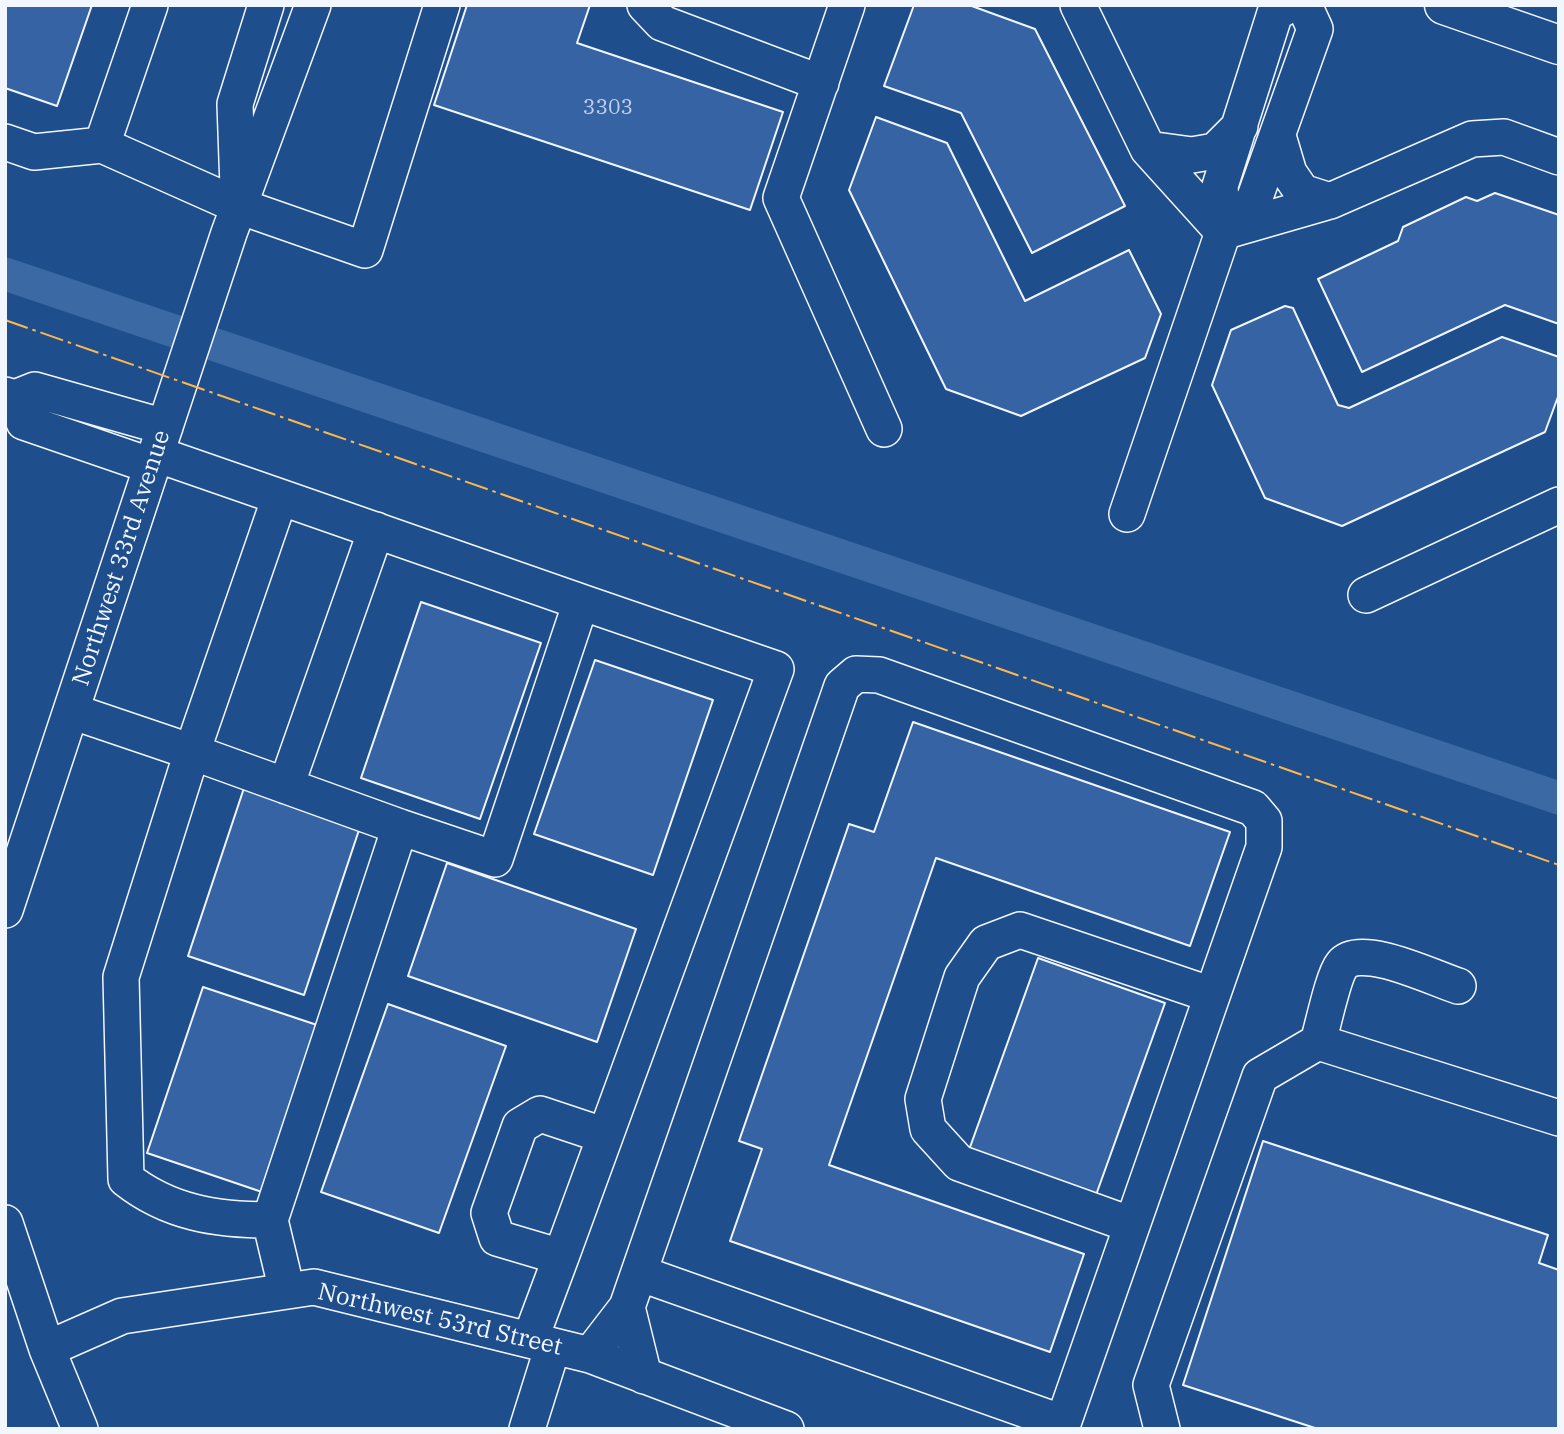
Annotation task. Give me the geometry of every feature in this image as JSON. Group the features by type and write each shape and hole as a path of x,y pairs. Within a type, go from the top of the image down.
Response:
{"highway":[{"path":"1444,5 1559,45"}],"street":[{"path":"102,145 150,5"},
{"name":"Northwest 33rd Avenue","path":"234,219 235,104 266,5"},
{"name":"Northwest 33rd Avenue","path":"9,891 234,219 313,5"},
{"path":"5,142 34,152 102,145 234,219 365,250 442,5"},
{"path":"645,5 662,23 821,83"},
{"path":"1078,5 1148,149 1223,232"},
{"path":"1127,514 1223,232 1220,186 1275,13 1289,5"},
{"path":"1223,232 1254,200 1278,136 1315,29 1304,5"},
{"path":"845,6 781,198 884,429"},
{"path":"1148,149 1192,155 1215,151 1240,126"},
{"path":"1278,136 1289,173 1302,192 1330,201"},
{"path":"1223,232 1330,201 1472,138 1504,137 1559,157"},
{"path":"9,407 24,422 161,440 280,497 776,668 603,1135 561,1257 527,1429"},
{"path":"270,1220 223,1220 151,1199 126,1179 121,977 192,752 280,497"},
{"path":"1366,596 1559,505"},
{"path":"286,786 376,530"},
{"path":"71,711 495,859 581,602"},
{"path":"590,1355 627,1307 842,686 856,674 879,675 1252,808 1264,821 1264,847 1062,1426 639,1273"},
{"path":"287,1291 270,1220 400,827"},
{"path":"1132,1225 959,1163 928,1129 923,1099 962,977 986,943 1020,930 1212,995"},
{"path":"1162,1429 1151,1385 1260,1076 1318,1042 1340,967 1351,957 1370,956 1458,986"},
{"path":"1318,1042 1559,1118"},
{"path":"561,1257 498,1238 489,1213 520,1126 540,1114 603,1135"},
{"path":"5,1223 47,1349 80,1429"},
{"name":"Northwest 53rd Street","path":"47,1349 122,1316 314,1287 590,1355 786,1429"},
{"path":"627,1307 644,1376"}],"building":[{"path":"5,5 92,5 57,106 5,88"},
{"path":"467,5 590,5 577,43 783,112 750,210 434,105"},
{"path":"914,5 969,5 1035,29 1125,206 1032,253 961,113 884,86"},
{"path":"876,117 947,143 1025,301 1129,250 1161,314 1145,358 1021,416 946,389 849,190"},
{"path":"1495,193 1559,215 1559,324 1505,305 1362,372 1318,279 1398,241 1403,227 1466,197 1477,201"},
{"path":"1285,306 1293,308 1338,405 1349,408 1502,337 1559,357 1559,394 1545,432 1342,526 1265,498 1212,385 1231,330"},
{"path":"421,602 541,643 480,819 361,778"},
{"path":"595,660 713,700 653,875 534,834"},
{"path":"913,722 1230,832 1190,946 936,858 829,1165 1084,1254 1050,1352 730,1241 762,1149 739,1141 849,824 874,832"},
{"path":"244,788 360,827 304,995 188,956"},
{"path":"447,863 636,929 597,1042 408,976"},
{"path":"1038,958 1165,1003 1096,1195 969,1150"},
{"path":"203,987 317,1025 262,1192 147,1153"},
{"path":"388,1004 506,1046 439,1233 321,1192"},
{"path":"1263,1141 1548,1235 1539,1263 1559,1270 1559,1429 1318,1429 1183,1385"}],"waterway":[{"path":"5,274 1559,798"}],"power":[{"path":"5,320 1559,865"}]}
